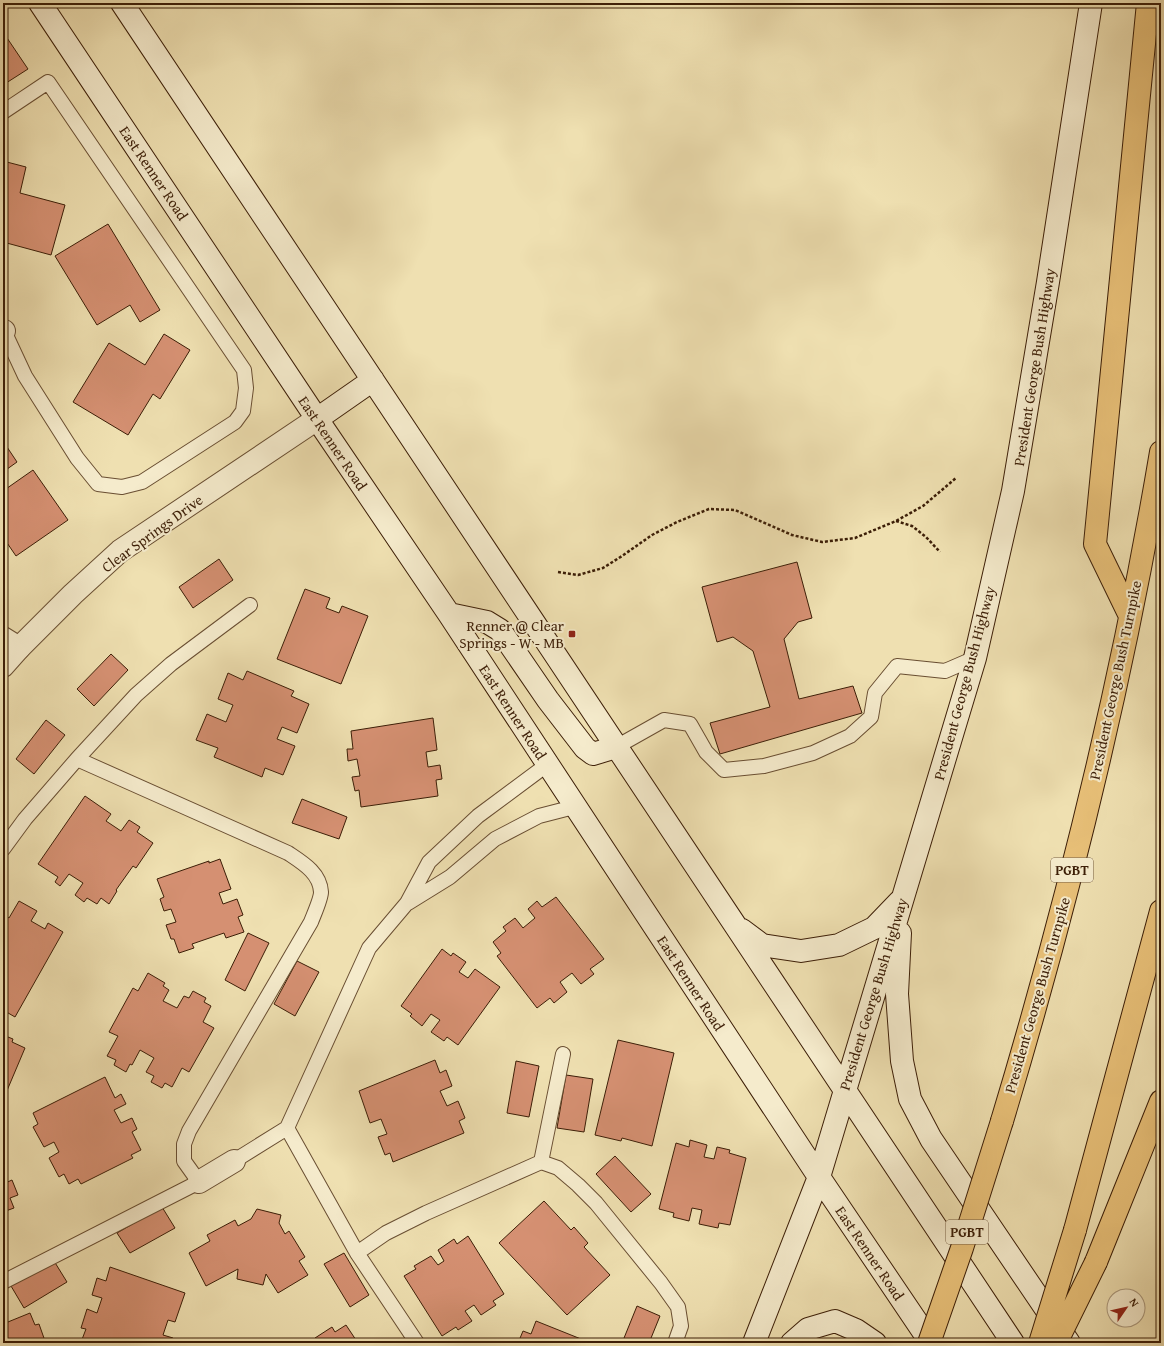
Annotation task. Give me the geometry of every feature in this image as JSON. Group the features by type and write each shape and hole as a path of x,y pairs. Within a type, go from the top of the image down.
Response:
{"highway":[{"path":"1130,616 1095,544 1148,3"},
{"name":"President George Bush Turnpike","path":"930,1343 1002,1121 1062,909 1104,738 1130,616 1161,452"},
{"path":"1040,1343 1075,1230 1161,911"},
{"path":"1056,1343 1096,1262 1161,1101"}],"main road":[{"name":"East Renner Road","path":"40,3 317,419 449,614 548,764 574,807 930,1343"},
{"path":"105,3 126,10 1012,1343"},
{"name":"President George Bush Highway","path":"754,1343 819,1178 974,658 1013,491 1048,282 1091,3"},
{"name":"Clear Springs Drive","path":"3,666 11,643 73,594 120,551 373,380"},
{"path":"449,614 487,622 500,630 548,700 585,748 593,754 616,747"},
{"path":"734,924 762,945 800,951 839,945 874,928 901,900"},
{"path":"901,900 897,994 902,1061 910,1099 931,1139 1069,1343"},
{"path":"199,1182 234,1161"},
{"path":"792,1343 808,1329 835,1321 856,1330 875,1343"}],"lane":[{"path":"3,112 48,82 244,370 246,388 242,411 235,422 142,482 122,487 98,484 77,458 24,376 4,331"},
{"path":"3,849 25,818 136,695 171,664 250,605"},
{"path":"616,747 664,720 690,724 706,752 724,770 764,766 813,753 850,736 871,717 875,693 897,666 945,671 974,658"},
{"path":"3,1282 199,1182 184,1161 184,1144 189,1131 311,922 321,893 318,880 308,867 288,853 77,759"},
{"path":"234,1161 287,1128 369,948 407,903 429,862 478,816 548,764"},
{"path":"407,903 450,877 496,839 539,816 574,807"},
{"path":"541,1162 563,1054"},
{"path":"287,1128 357,1253 417,1343"},
{"path":"357,1253 386,1233 426,1213 541,1162 558,1168 592,1199 678,1307 681,1326 675,1343"}],"path":[{"path":"558,572 578,575 603,568 652,535 677,522 709,509 735,510 792,535 822,542 855,538 896,521 923,506 956,478"},
{"path":"896,521 912,526 926,537 940,552"}],"building":[{"path":"3,32 28,69 3,85"},
{"path":"3,161 26,167 20,193 65,205 51,255 3,242"},
{"path":"108,224 160,310 140,322 130,305 97,325 55,256"},
{"path":"164,334 190,350 160,399 153,394 128,435 73,402 109,343 145,365"},
{"path":"3,441 17,462 3,472"},
{"path":"33,470 68,520 16,556 3,537 3,491"},
{"path":"219,559 233,580 193,608 179,587"},
{"path":"797,562 812,618 798,622 784,639 799,699 853,686 862,713 720,754 710,723 770,707 753,651 733,637 717,642 702,587"},
{"path":"305,589 330,598 326,608 339,613 342,606 368,616 341,684 277,659"},
{"path":"111,654 128,670 94,706 77,689"},
{"path":"247,671 294,691 291,696 309,704 297,733 282,727 277,739 295,746 283,775 265,768 262,777 214,757 218,748 196,740 207,714 226,722 233,705 218,699 228,673 243,680"},
{"path":"433,718 437,750 426,752 428,767 440,765 442,779 436,780 438,796 361,807 359,790 355,791 352,777 360,776 357,759 348,761 347,749 353,749 351,731"},
{"path":"46,720 65,735 34,774 16,759"},
{"path":"85,796 111,814 106,821 121,831 129,820 140,827 137,832 153,843 136,868 133,866 116,890 117,891 109,904 101,898 97,904 87,898 84,902 75,895 83,883 69,874 60,886 55,882 58,877 38,864"},
{"path":"302,799 347,817 339,839 292,823"},
{"path":"220,859 231,889 219,893 223,904 237,899 243,915 238,917 244,932 226,938 224,933 192,944 194,948 179,953 174,939 171,939 166,925 176,922 171,909 164,911 160,899 164,897 157,879 209,861 209,863"},
{"path":"556,897 604,959 590,969 594,974 581,984 572,973 560,982 567,992 554,1003 550,998 537,1008 497,956 501,953 493,942 506,931 503,927 515,918 523,928 535,918 528,909 537,901 542,907"},
{"path":"19,901 37,911 31,921 45,929 48,923 63,932 15,1017 3,1010 3,919 5,915 9,918"},
{"path":"248,933 269,943 245,991 225,980"},
{"path":"442,949 451,956 453,953 466,962 459,972 468,978 475,969 500,987 458,1045 447,1037 444,1041 431,1032 440,1020 431,1014 422,1026 410,1016 412,1014 401,1006"},
{"path":"297,961 319,972 295,1016 274,1004"},
{"path":"148,973 165,983 163,986 169,990 163,1001 177,1008 184,996 189,998 193,991 206,998 204,1002 211,1006 203,1022 214,1028 189,1072 182,1068 172,1087 165,1083 162,1088 151,1082 154,1076 146,1072 154,1058 140,1050 132,1065 130,1064 126,1072 114,1065 116,1060 107,1056 118,1036 109,1032 133,988 138,991"},
{"path":"3,1035 13,1039 12,1042 25,1048 3,1100"},
{"path":"618,1040 674,1053 652,1146 622,1138 621,1141 595,1135"},
{"path":"435,1060 440,1073 446,1070 452,1086 440,1091 447,1106 458,1101 465,1118 459,1121 464,1133 393,1162 390,1153 385,1155 378,1137 387,1134 381,1119 370,1123 359,1091"},
{"path":"516,1061 539,1066 529,1117 507,1113"},
{"path":"566,1075 593,1079 584,1132 557,1128"},
{"path":"105,1077 115,1098 121,1094 126,1104 114,1110 121,1123 132,1118 137,1129 132,1132 141,1150 131,1155 133,1158 81,1184 78,1179 69,1184 64,1174 59,1177 49,1158 59,1152 54,1142 44,1147 33,1127 38,1124 33,1113"},
{"path":"690,1140 707,1145 704,1157 714,1159 717,1147 730,1150 729,1153 746,1158 730,1225 719,1223 718,1228 699,1224 702,1210 692,1208 689,1221 673,1217 674,1213 659,1209 676,1143 689,1147"},
{"path":"615,1156 651,1194 631,1212 596,1174"},
{"path":"12,1180 18,1195 10,1198 14,1208 3,1212 3,1184"},
{"path":"544,1201 571,1230 574,1227 588,1243 584,1247 610,1275 567,1315 499,1243"},
{"path":"162,1207 175,1228 130,1253 117,1233"},
{"path":"257,1209 281,1215 279,1223 285,1234 289,1231 305,1257 299,1261 308,1275 278,1293 266,1274 263,1285 237,1279 238,1269 206,1286 189,1253 210,1241 207,1235 235,1220 238,1226 251,1219"},
{"path":"468,1236 504,1294 493,1301 496,1305 481,1315 474,1305 465,1311 472,1321 458,1330 456,1327 442,1336 404,1276 416,1269 414,1266 431,1256 438,1265 444,1261 438,1250 454,1239 457,1244"},
{"path":"344,1253 369,1295 350,1307 324,1264"},
{"path":"54,1261 67,1282 24,1308 11,1286"},
{"path":"110,1267 185,1293 175,1322 168,1320 163,1335 173,1338 171,1343 81,1342 86,1329 81,1328 87,1309 97,1313 102,1298 92,1295 97,1278 106,1281"},
{"path":"637,1306 660,1316 649,1343 622,1343"},
{"path":"30,1313 35,1325 39,1324 45,1341 39,1343 3,1343 3,1324"},
{"path":"536,1321 591,1343 518,1343 523,1331 531,1334"},
{"path":"346,1325 358,1343 318,1343 315,1338 332,1327 335,1332"}],"place":[{"name":"Renner @ Clear Springs - W - MB","path":"572,634"}]}
